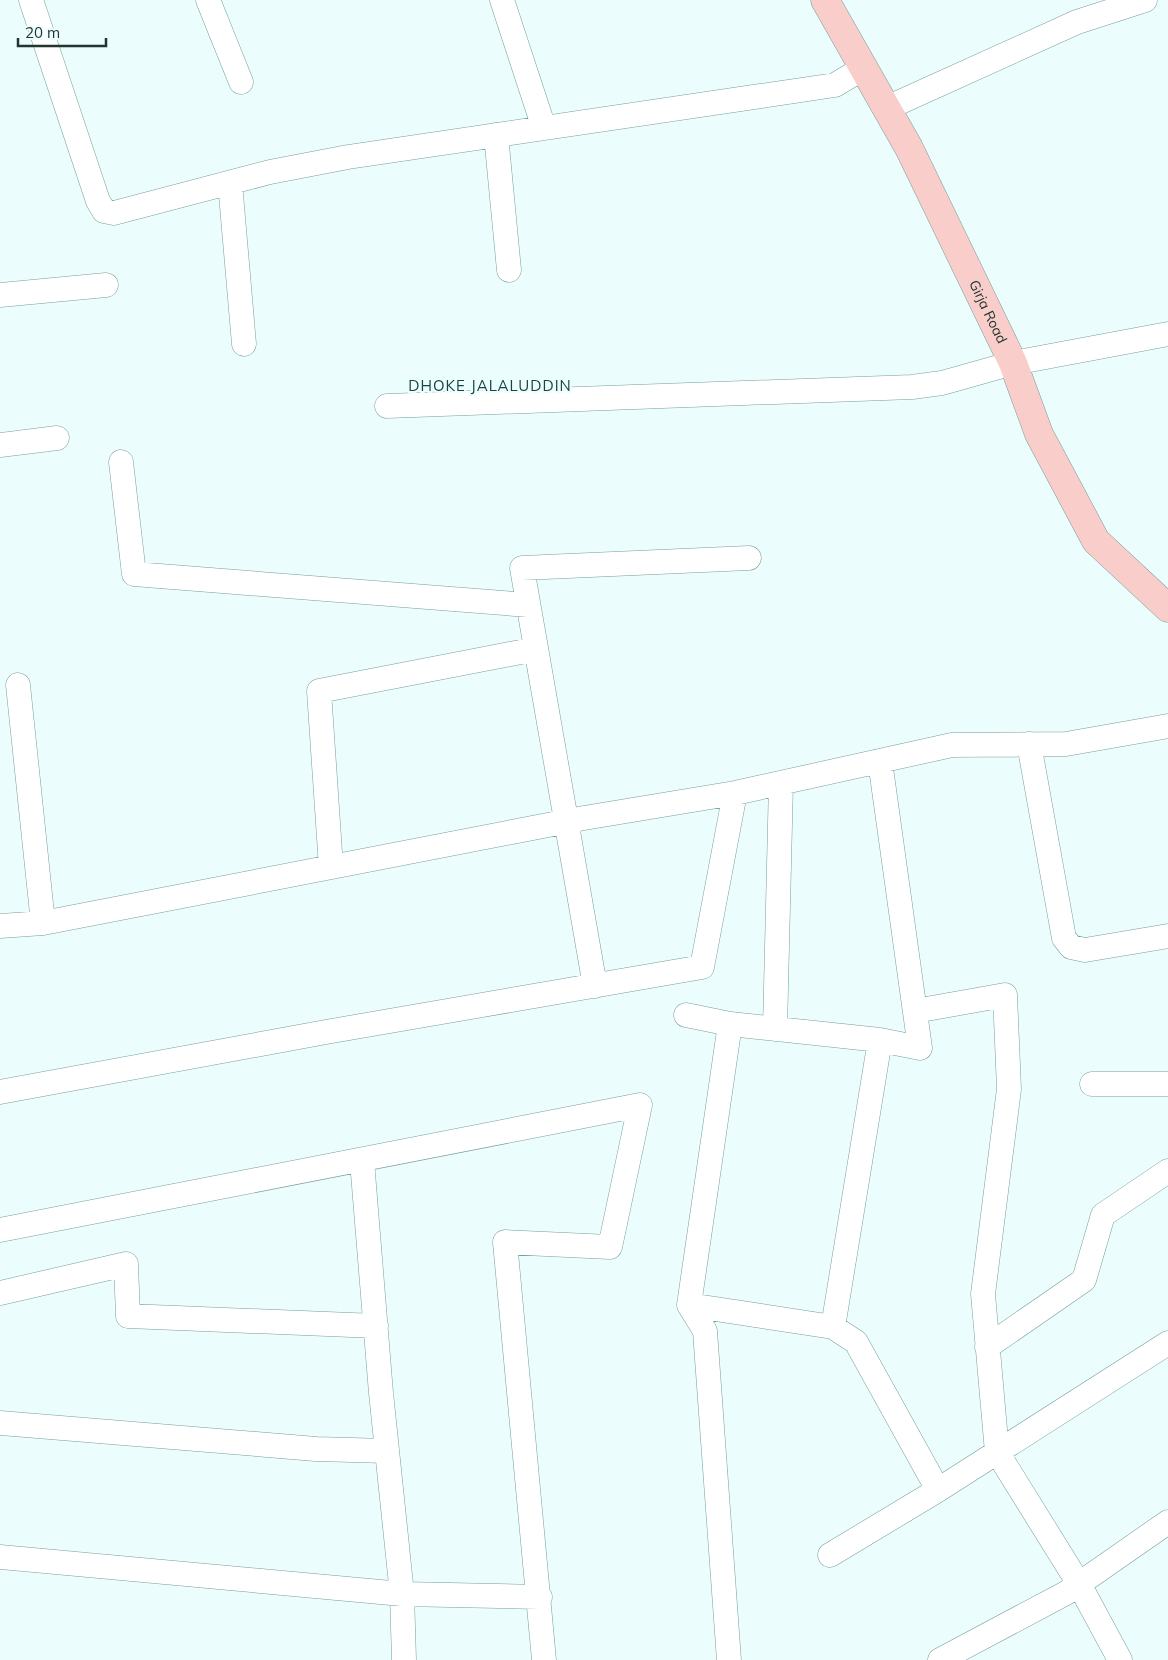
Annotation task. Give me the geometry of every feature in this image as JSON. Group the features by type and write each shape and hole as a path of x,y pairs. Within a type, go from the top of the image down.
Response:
{"main road":[{"name":"Girja Road","path":"825,0 865,67 909,148 1013,363 1039,434 1096,541 1168,608"}],"street":[{"path":"31,0 98,201 104,210 114,213 230,183 348,157 835,86 865,67"},
{"path":"208,0 241,82"},
{"path":"502,0 544,128"},
{"path":"887,108 1077,22 1145,0"},
{"path":"496,135 509,270"},
{"path":"230,183 244,344"},
{"path":"0,295 106,285"},
{"path":"387,406 912,387 942,383 1013,363 1168,334"},
{"path":"0,445 57,438"},
{"path":"121,462 134,574 528,605"},
{"path":"595,986 522,568 748,558"},
{"path":"332,867 319,691 536,649"},
{"path":"18,684 43,923"},
{"path":"0,926 43,923 566,822 736,793 952,745 1066,744 1168,726"},
{"path":"1029,744 1064,938 1071,947 1085,950 1168,936"},
{"path":"686,1015 730,1024 880,1040 920,1048 880,761"},
{"path":"775,1029 780,783"},
{"path":"0,1092 326,1032 702,967 736,793"},
{"path":"915,1011 1006,995 1009,1089 982,1294 997,1452 1079,1584 1120,1660"},
{"path":"729,1660 705,1331 688,1305 730,1024"},
{"path":"833,1327 880,1040"},
{"path":"1092,1084 1168,1084"},
{"path":"0,1230 640,1106 610,1247 505,1242 540,1597 544,1660"},
{"path":"362,1160 387,1451 402,1594 404,1660"},
{"path":"987,1347 1084,1280 1103,1215 1168,1171"},
{"path":"0,1293 126,1264 128,1316 376,1326"},
{"path":"688,1305 833,1327 856,1342 938,1490"},
{"path":"830,1554 938,1490 1168,1343"},
{"path":"0,1423 316,1449 387,1451"},
{"path":"940,1660 1079,1584 1168,1522"},
{"path":"0,1557 402,1594 540,1597"}],"district":[{"name":"DHOKE JALALUDDIN","path":"490,386"}]}
